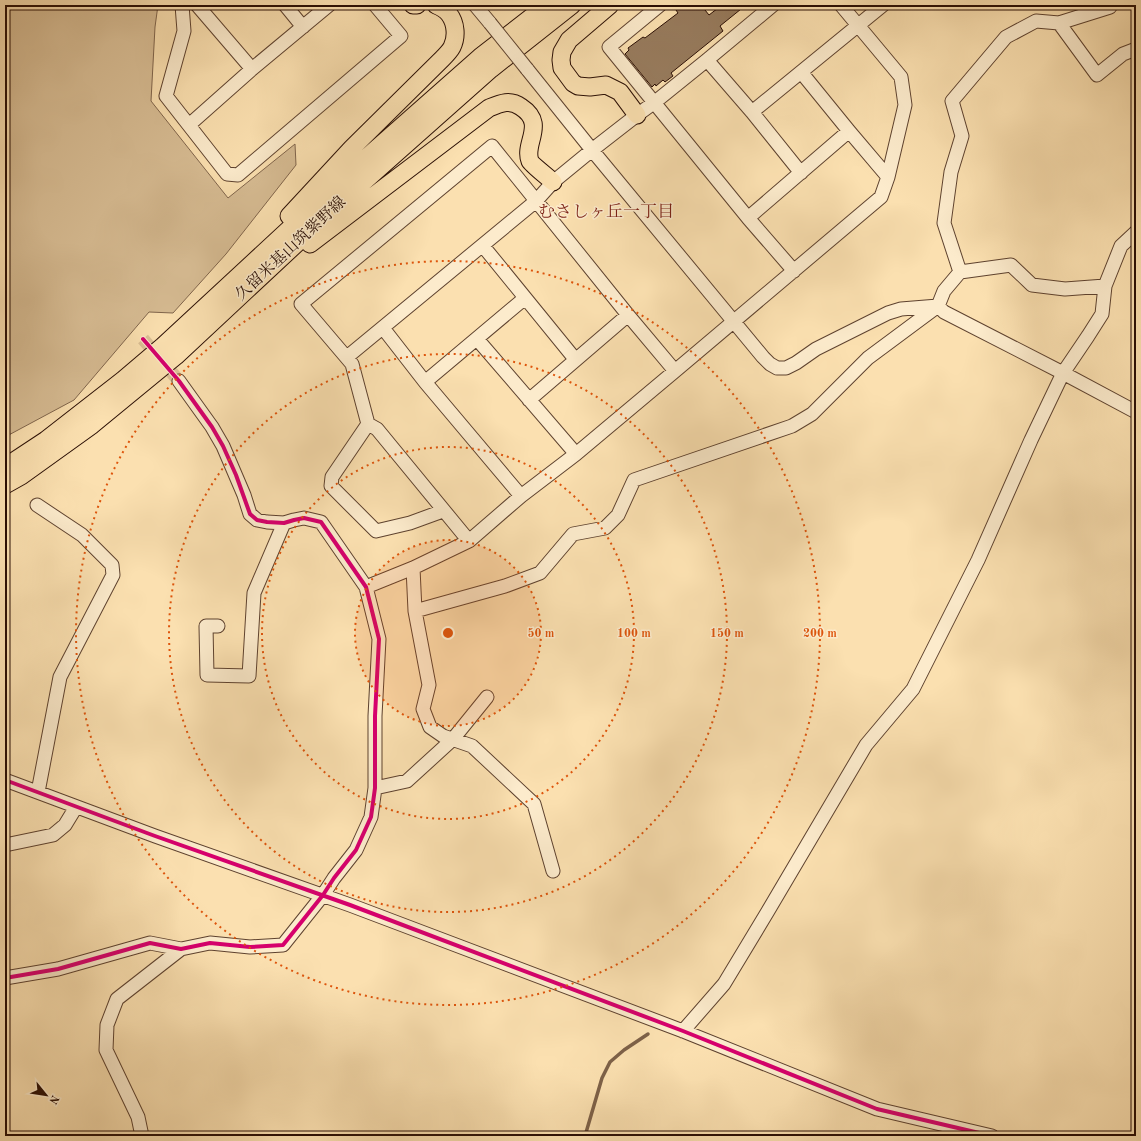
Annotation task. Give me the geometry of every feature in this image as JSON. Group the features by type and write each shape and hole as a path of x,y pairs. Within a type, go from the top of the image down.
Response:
{"main road":[{"path":"262,266 282,223 352,148 452,48 455,40 453,20 449,14 436,5"},
{"name":"久留米基山筑紫野線","path":"5,485 21,476 92,425 176,356 368,156 480,57 547,5"},
{"name":"久留米基山筑紫野線","path":"5,467 46,440 123,380 340,203 491,69 572,5"},
{"path":"610,5 569,40 562,52 562,68 573,83 578,86 590,87 606,85 620,92 637,115"},
{"path":"262,266 314,241 490,108 501,103 515,103 527,111 534,125 529,146 530,162 553,182"}],"street":[{"path":"182,5 184,31 166,96 227,174 238,175 401,36 375,5"},
{"path":"197,5 252,69"},
{"path":"285,5 303,27"},
{"path":"188,125 329,5"},
{"path":"475,5 592,150 770,364 777,368 786,368 816,349 888,313 901,309 938,306 944,312 1063,372 1136,412"},
{"path":"660,5 609,47 748,218 794,271"},
{"path":"347,357 536,201 553,182 655,102 773,5"},
{"path":"366,587 413,568 469,541 521,496 576,454 881,197 888,177 905,105 901,77 841,5"},
{"path":"752,112 883,5"},
{"path":"960,272 944,223 951,172 962,136 952,101 1006,37 1036,21 1059,23 1110,7 1111,5"},
{"path":"1059,23 1097,75 1123,54 1136,49"},
{"path":"707,60 752,112 801,173"},
{"path":"801,72 888,177"},
{"path":"748,218 849,131"},
{"path":"469,541 376,429 368,424 352,364 301,304 492,146 675,371"},
{"path":"682,1031 724,984 866,745 913,688 978,560 1063,372 1102,314 1105,286 1121,246 1136,232"},
{"path":"483,246 575,359"},
{"path":"415,611 505,586 540,572 573,534 605,528 618,515 634,480 792,426 812,414 868,358 938,306 944,291 960,272 1011,265 1032,285 1065,289 1105,286"},
{"path":"426,382 525,298"},
{"path":"529,400 628,315"},
{"path":"383,328 521,496"},
{"path":"477,339 576,454"},
{"path":"5,978 58,968 150,943 181,949 210,943 250,947 283,945 323,895 356,850 371,817 375,788 374,716 379,639 366,587 321,522 304,518 284,523 267,522 257,520 250,514 244,495 212,427 179,382"},
{"path":"368,424 332,477 331,486 376,531 410,523 443,511"},
{"path":"37,505 82,535 112,565 113,575 60,677 38,792"},
{"path":"218,626 206,626 207,675 249,676 254,593 284,523"},
{"path":"413,568 415,611 429,685 423,709 430,727 443,736 472,746 534,804 553,871"},
{"path":"375,788 408,781 453,739 487,697"},
{"path":"5,780 155,836 323,895 682,1031 877,1109 992,1136"},
{"path":"5,845 53,835 66,825 76,807"},
{"path":"142,1136 138,1117 106,1050 108,1025 117,999 181,949"}],"shaded area":[{"path":"5,5 158,5 155,27 151,101 228,198 295,144 296,165 226,254 173,313 149,312 74,400 5,437"}],"building":[{"path":"684,5 701,5 709,15 722,5 746,5 720,26 723,31 671,73 673,76 665,82 663,80 656,86 655,84 652,87 625,54 629,50 628,48 643,37 645,38 678,13 676,10"}],"waterway":[{"path":"585,1136 602,1078 610,1062 624,1050 648,1034"}],"tunnel":[{"path":"143,339 179,381"}],"cycle path":[{"path":"5,978 58,969 150,943 181,949 210,943 250,947 283,945 323,895 356,850 371,817 375,788 375,716 379,639 366,587 321,522 304,518 284,523 267,522 257,520 250,514 236,475 223,446 212,427 179,381 143,339"},
{"path":"5,780 155,836 350,905 683,1031 877,1109 992,1136"}],"district":[{"name":"むさしヶ丘一丁目","path":"606,212"}]}
